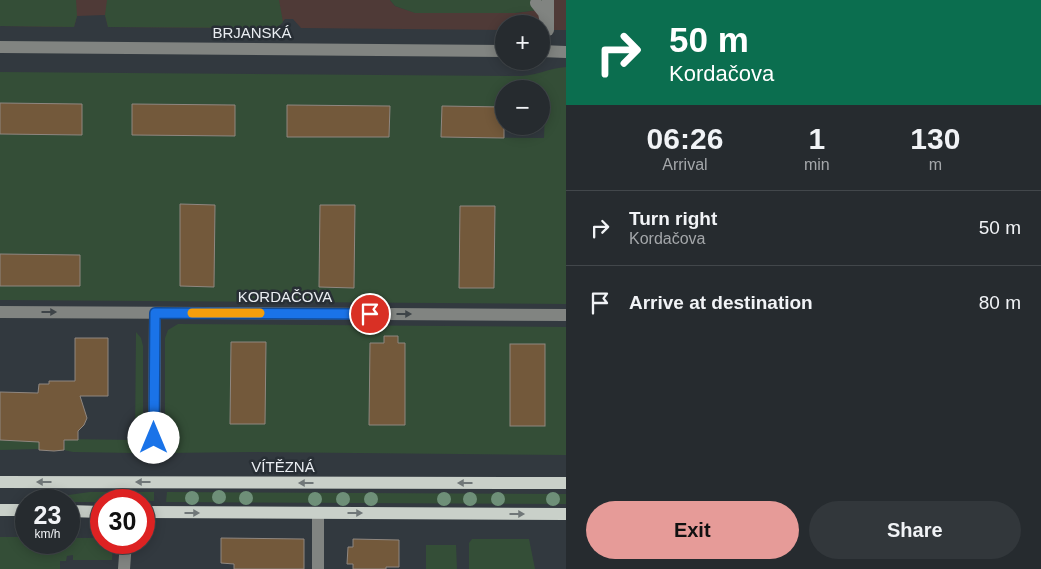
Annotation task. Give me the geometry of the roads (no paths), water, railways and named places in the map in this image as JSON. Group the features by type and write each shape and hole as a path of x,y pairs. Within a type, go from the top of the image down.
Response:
{"main road":[{"name":"VÍTĚZNÁ","path":"0,482 566,483"},
{"path":"0,510 15,510"},
{"path":"155,512 566,514"}],"street":[{"name":"BRJANSKÁ","path":"0,47 495,51"},
{"path":"550,51 566,52"},
{"name":"KORDAČOVA","path":"0,312 566,315"},
{"path":"154,458 155,313"},
{"path":"318,513 318,569"},
{"path":"124,569 125,554"}]}
